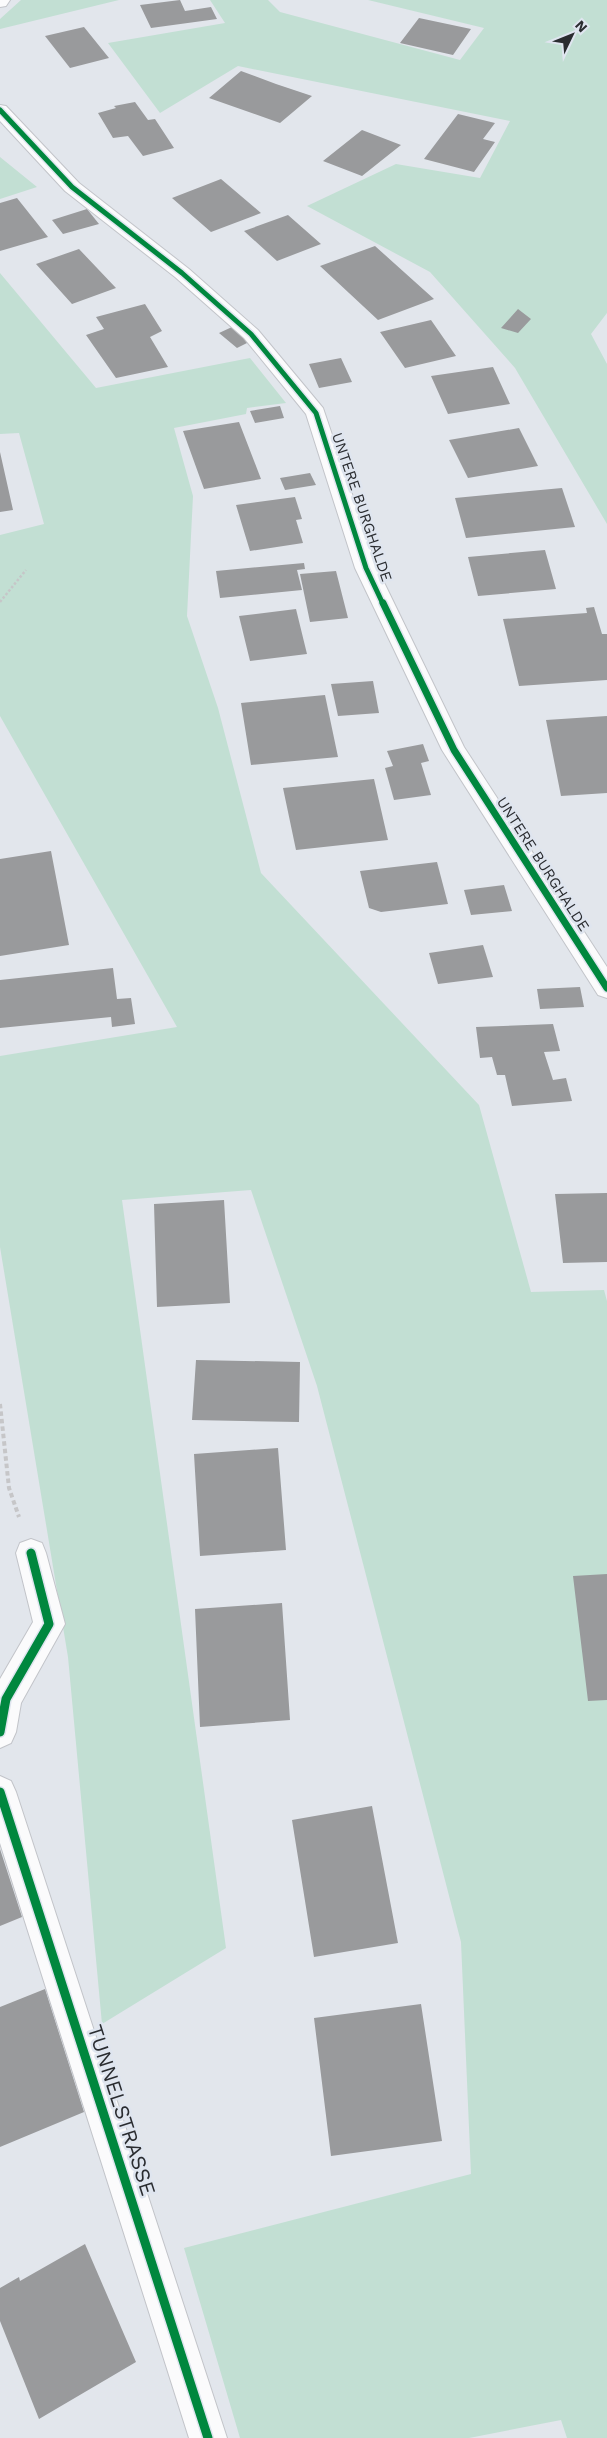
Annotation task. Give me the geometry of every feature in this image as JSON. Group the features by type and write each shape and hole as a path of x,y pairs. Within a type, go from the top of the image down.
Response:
{"street":[{"name":"UNTERE BURGHALDE","path":"0,110 72,187 182,273 251,334 316,413 366,568 454,750 607,988"},
{"path":"0,1732 3,1699 49,1624 31,1553"},
{"name":"TUNNELSTRASSE","path":"0,1792 208,2438"}],"path":[{"path":"0,602 26,570"},
{"path":"0,1404 9,1488 31,1553"}],"green space":[{"path":"21,0 119,0 0,29 0,19"},
{"path":"210,0 268,0 280,12 460,60 484,28 368,0 607,0 607,313 591,334 607,364 607,524 515,368 430,272 307,206 396,164 480,178 510,121 238,66 160,113 108,43 225,23"},
{"path":"0,157 37,187 0,199"},
{"path":"0,273 96,388 250,358 286,403 247,408 246,414 174,428 193,496 187,616 218,708 261,873 479,1105 531,1292 604,1290 607,1301 607,2438 567,2438 561,2420 469,2438 240,2438 184,2248 471,2174 461,1942 317,1386 251,1190 122,1200 226,1948 102,2024 68,1657 0,1247 0,1056 177,1027 0,716 0,535 44,524 19,433 0,434"}],"building":[{"path":"180,0 185,11 211,7 217,19 151,28 140,5"},
{"path":"419,18 471,29 453,55 400,43"},
{"path":"84,27 109,58 70,68 45,36"},
{"path":"241,71 312,96 280,123 209,98"},
{"path":"135,102 148,120 155,119 174,148 143,156 128,136 113,138 98,113 116,108 114,106"},
{"path":"458,114 495,123 483,139 495,142 474,172 424,159"},
{"path":"362,130 401,145 362,176 323,161"},
{"path":"221,179 261,213 211,232 172,198"},
{"path":"17,198 48,237 0,251 0,203"},
{"path":"87,209 99,224 63,234 52,220"},
{"path":"288,215 321,244 277,261 244,231"},
{"path":"375,246 434,299 378,320 320,266"},
{"path":"79,249 116,288 72,304 36,264"},
{"path":"145,304 162,331 150,337 168,367 116,378 86,335 104,329 96,317"},
{"path":"518,309 531,319 518,333 501,328"},
{"path":"431,320 456,356 405,368 380,332"},
{"path":"232,327 249,342 237,348 219,333"},
{"path":"341,358 352,382 319,388 309,364"},
{"path":"493,367 510,404 448,414 431,376"},
{"path":"280,406 284,418 255,423 250,411"},
{"path":"239,422 261,479 204,489 183,431"},
{"path":"519,428 538,466 468,478 449,440"},
{"path":"0,452 13,510 0,512"},
{"path":"310,473 316,485 285,490 280,478"},
{"path":"562,488 575,527 466,538 455,498"},
{"path":"295,497 302,519 296,520 303,543 250,551 236,505"},
{"path":"545,550 556,589 478,596 468,557"},
{"path":"304,563 305,569 297,570 302,590 220,598 216,571"},
{"path":"336,571 348,618 310,622 300,574"},
{"path":"594,607 602,634 607,634 607,680 519,686 503,619 587,613 586,608"},
{"path":"296,609 307,654 250,661 239,616"},
{"path":"373,681 379,713 338,716 331,684"},
{"path":"325,695 338,757 251,765 241,703"},
{"path":"607,716 607,793 561,796 546,720"},
{"path":"423,744 429,761 421,763 431,795 394,800 385,768 393,766 387,751"},
{"path":"374,779 388,840 296,850 283,788"},
{"path":"51,851 69,945 0,956 0,859"},
{"path":"437,862 448,904 381,912 369,908 360,871"},
{"path":"504,885 512,911 471,915 464,890"},
{"path":"483,945 493,977 438,984 429,953"},
{"path":"113,968 117,999 131,998 135,1024 112,1027 111,1017 0,1028 0,980"},
{"path":"580,987 584,1007 540,1009 537,989"},
{"path":"553,1024 560,1051 544,1052 553,1080 566,1078 572,1101 512,1106 505,1075 497,1075 492,1057 480,1058 476,1027"},
{"path":"607,1193 607,1262 563,1263 555,1194"},
{"path":"224,1200 230,1303 157,1307 154,1204"},
{"path":"196,1360 300,1362 299,1422 192,1420"},
{"path":"278,1448 286,1550 200,1556 194,1454"},
{"path":"607,1574 607,1700 588,1701 573,1576"},
{"path":"282,1603 290,1720 200,1727 195,1609"},
{"path":"372,1806 398,1943 314,1957 292,1820"},
{"path":"0,1849 22,1917 0,1926"},
{"path":"45,1989 84,2112 0,2147 0,2007"},
{"path":"421,2004 442,2141 331,2156 314,2018"},
{"path":"85,2244 136,2362 39,2419 0,2321 0,2288 19,2277 20,2281"}],"cycle path":[{"path":"0,110 72,187 182,273 251,334 316,413 366,568 454,750 607,988"},
{"path":"0,1732 6,1699 49,1624 31,1553"},
{"path":"0,1792 208,2438"}]}
